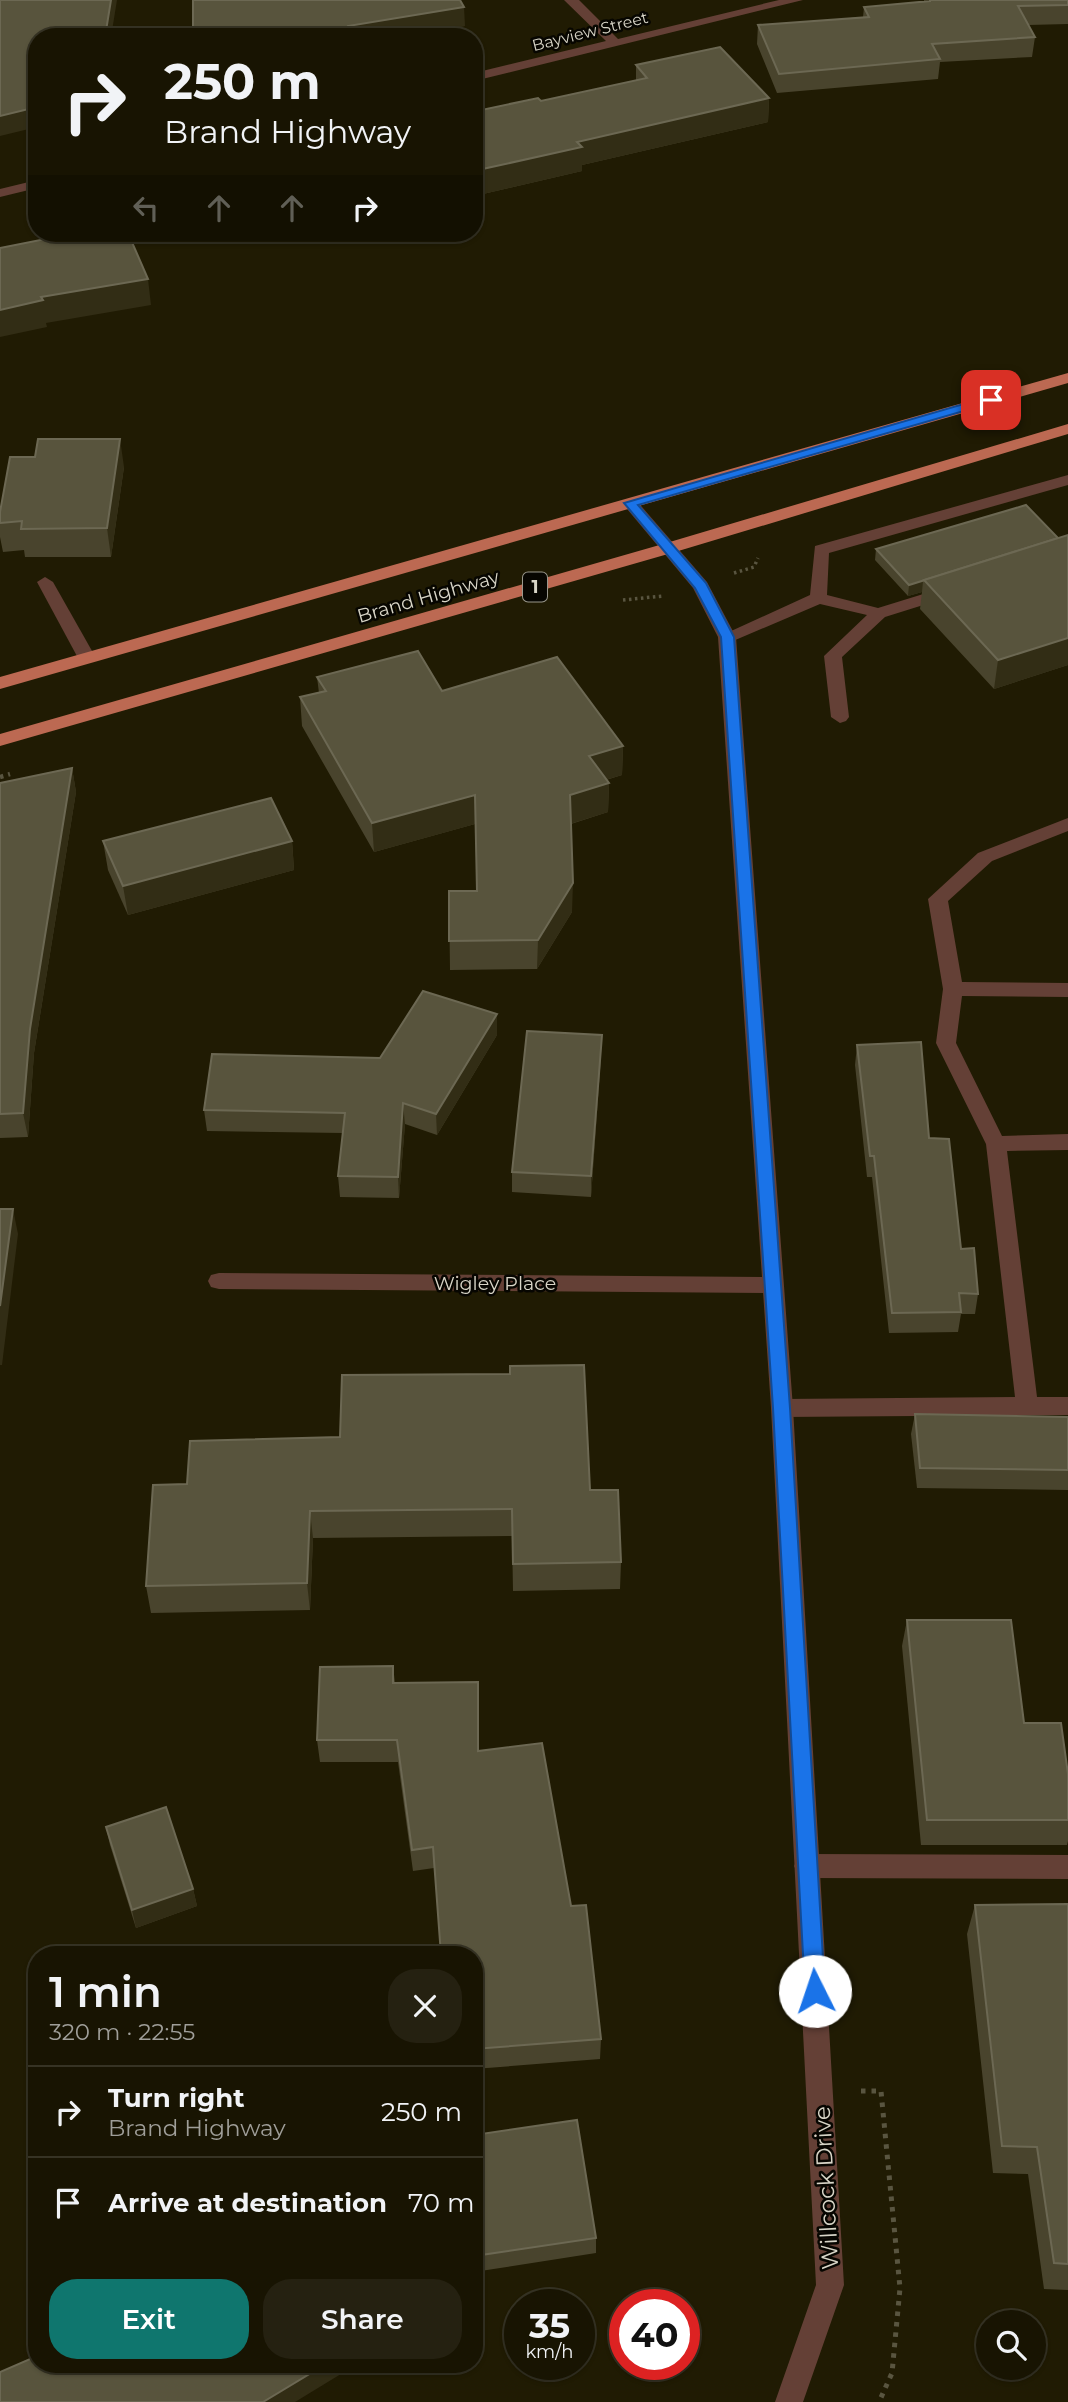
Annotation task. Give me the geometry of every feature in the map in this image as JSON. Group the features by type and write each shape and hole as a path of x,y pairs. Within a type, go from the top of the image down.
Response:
{"highway":[{"name":"Brand Highway","path":"0,683 1068,377"},
{"name":"Brand Highway","path":"0,740 669,548 1068,429"}],"street":[{"path":"571,0 615,43"},
{"name":"Bayview Street","path":"483,75 796,0"},
{"path":"0,194 28,186"},
{"path":"818,598 821,550 1068,480"},
{"path":"630,503 701,586 727,637 818,598 879,613"},
{"path":"45,582 87,659"},
{"path":"839,717 833,656 879,613 967,585"},
{"name":"Willcock Drive","path":"727,637 782,1408 822,2092 830,2285 789,2402"},
{"path":"1027,1406 996,1144 946,1043 953,989 938,899 985,857 1068,824"},
{"path":"953,989 1068,990"},
{"path":"996,1144 1068,1142"},
{"name":"Wigley Place","path":"219,1281 772,1285"},
{"path":"782,1408 1068,1406"},
{"path":"807,1866 1068,1867"}],"path":[{"path":"822,2092 881,2091 900,2288 892,2374 879,2402"}],"building":[{"path":"0,0 111,0 106,28 28,28 28,109 0,116"},
{"path":"193,0 460,0 464,7 348,28 193,28"},
{"path":"930,0 1068,0 1068,5 1018,6 1035,37 932,44 940,59 779,74 758,25 869,17 864,7"},
{"path":"720,47 769,98 577,142 582,147 483,169 483,110 538,98 541,101 647,78 636,65"},
{"path":"30,242 132,242 148,279 41,297 43,300 0,310 0,248"},
{"path":"38,439 120,439 107,528 21,529 22,521 0,523 10,457 35,457"},
{"path":"1026,505 1058,538 909,585 876,549"},
{"path":"1068,535 1068,638 998,660 924,580"},
{"path":"418,651 442,691 557,657 623,746 589,756 609,783 570,795 573,883 538,940 449,941 449,891 477,891 475,795 372,823 300,697 326,691 317,677"},
{"path":"72,768 30,1029 23,1113 0,1114 0,783"},
{"path":"271,798 292,841 123,886 103,841"},
{"path":"423,991 497,1014 436,1114 403,1103 398,1177 338,1176 345,1113 204,1110 212,1054 380,1058"},
{"path":"527,1031 602,1035 591,1176 512,1172"},
{"path":"921,1042 929,1138 949,1139 961,1249 974,1248 978,1294 959,1293 961,1312 892,1313 874,1156 870,1156 857,1045"},
{"path":"0,1209 13,1209 0,1306"},
{"path":"584,1365 590,1490 618,1490 621,1562 513,1564 512,1509 310,1511 307,1583 146,1586 153,1485 187,1484 190,1441 340,1437 342,1375 510,1374 510,1366"},
{"path":"915,1414 1068,1417 1068,1470 920,1468"},
{"path":"907,1620 1011,1620 1024,1723 1061,1723 1068,1774 1068,1820 927,1820"},
{"path":"393,1666 393,1683 478,1682 478,1751 542,1743 571,1906 586,1905 601,2039 483,2048 483,1946 440,1946 433,1847 412,1850 397,1740 317,1740 320,1667"},
{"path":"166,1807 193,1889 132,1910 106,1827"},
{"path":"1068,1904 1068,2264 1054,2263 1037,2147 1002,2146 975,1905"},
{"path":"577,2120 596,2238 483,2255 483,2134"},
{"path":"28,2360 28,2373 311,2373 263,2402 0,2402 0,2372"}],"route":[{"path":"815,1991 782,1408 727,637 701,586 630,503 991,400"}]}
